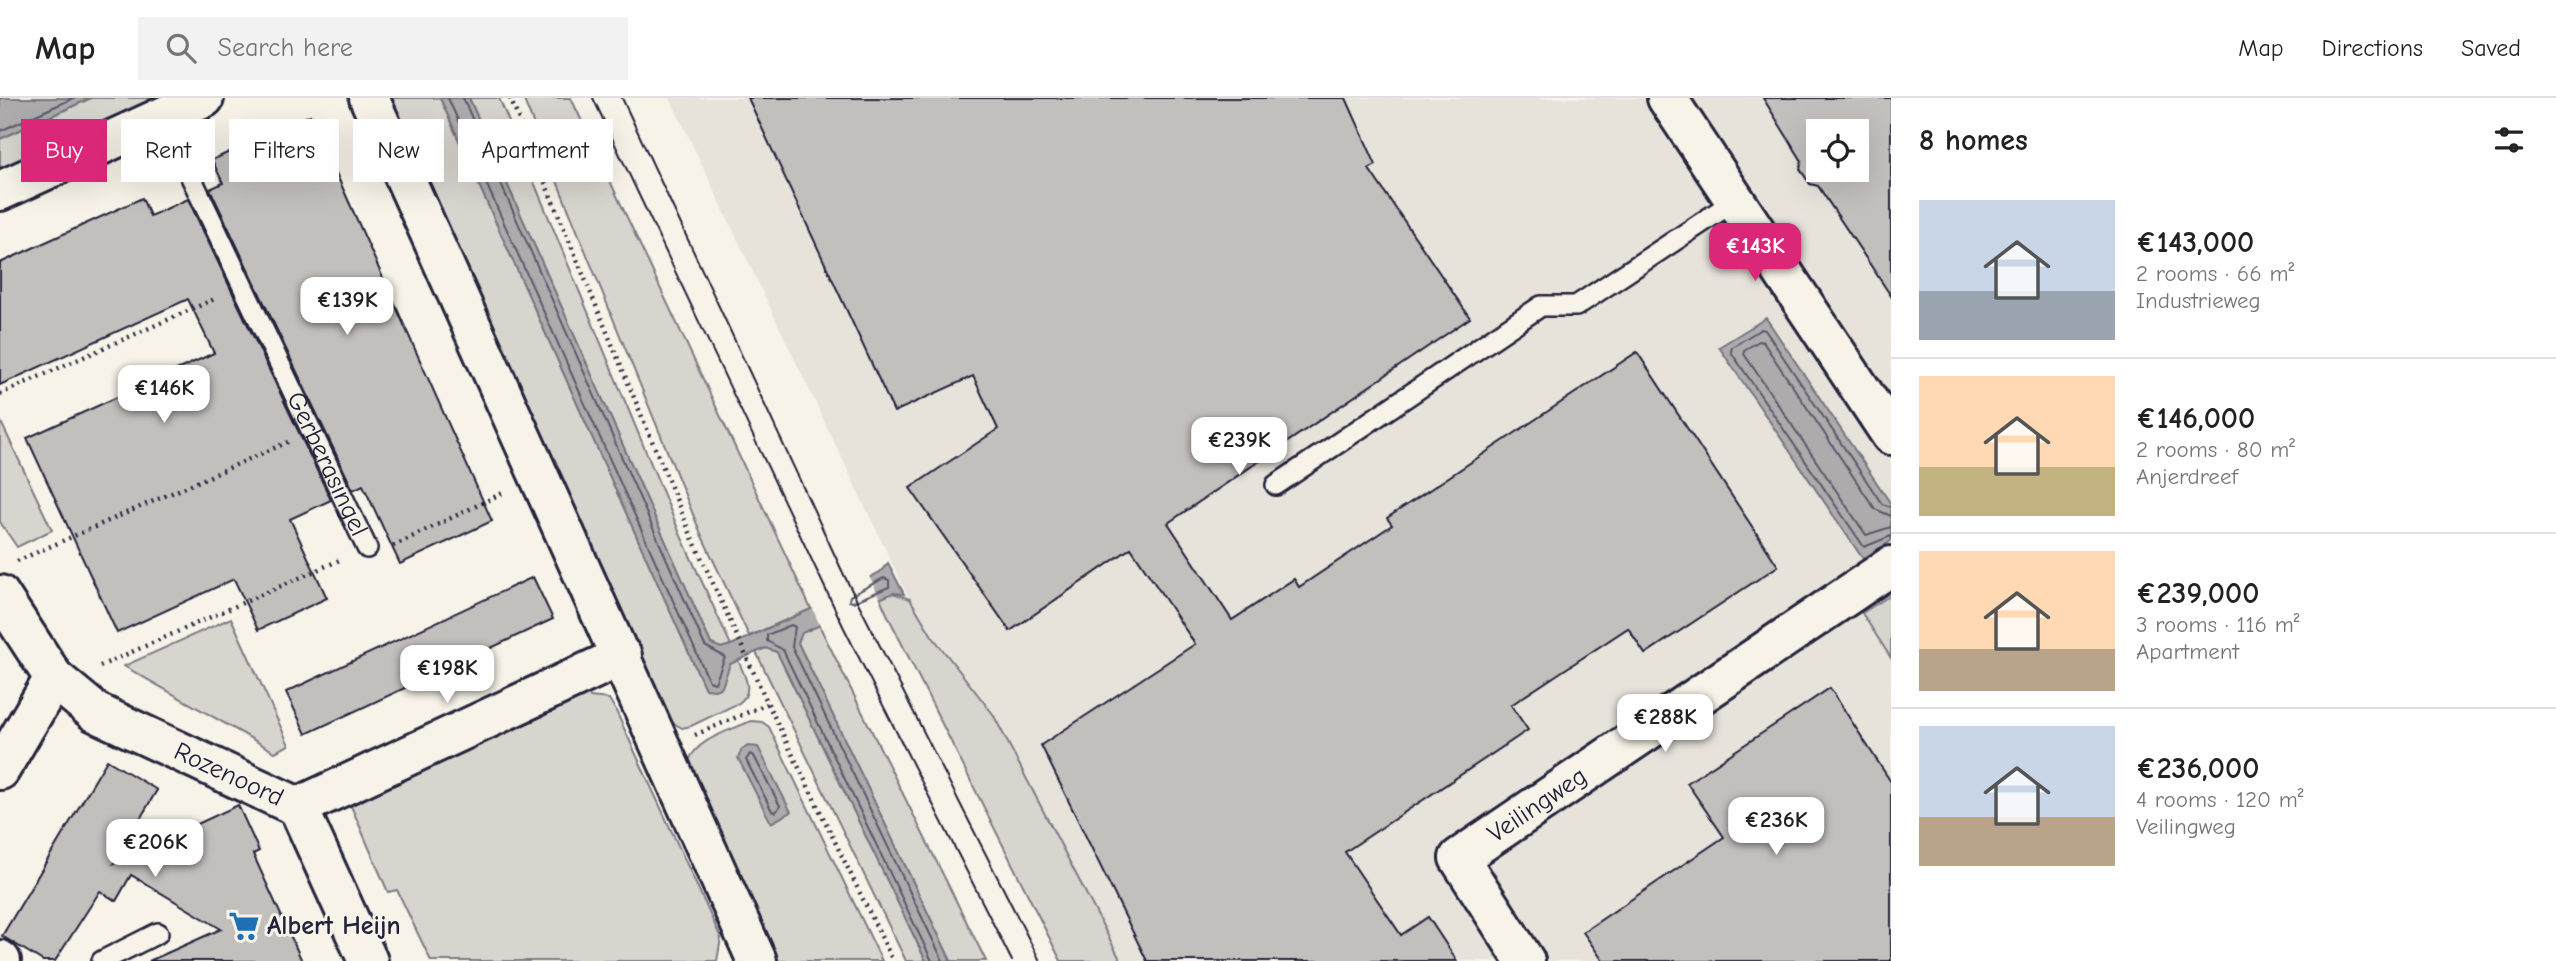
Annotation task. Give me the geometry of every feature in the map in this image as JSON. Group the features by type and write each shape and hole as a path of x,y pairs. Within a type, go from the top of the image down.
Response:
{"street":[{"path":"0,191 204,98"},
{"path":"369,98 757,961"},
{"path":"1667,98 1891,435"},
{"name":"Veilingweg","path":"1525,961 1459,858 1891,566"},
{"name":"Rozenoord","path":"6,579 57,681 95,712 298,807 368,961"},
{"path":"298,807 622,656"},
{"path":"0,770 57,681"}],"lane":[{"name":"Gerberasingel","path":"163,118 367,548"},
{"path":"1276,485 1541,306 1576,306 1736,200"},
{"path":"102,961 158,933"}],"path":[{"path":"510,98 656,455 768,704 892,961"},
{"path":"0,394 243,286"},
{"path":"6,579 312,431"},
{"path":"367,548 389,548 513,488"},
{"name":"Gerberasingel","path":"57,681 367,548"},
{"path":"662,750 768,704"}],"shaded area":[{"path":"91,98 170,98 107,127 107,119 44,119"},
{"path":"387,98 440,98 458,138 458,182 478,182 705,688 715,690 730,664 738,660 747,688 739,703 691,726 682,728 670,721 427,182 444,182 444,119 397,119"},
{"path":"469,98 499,98 508,119 478,119"},
{"path":"523,98 571,98 581,119 532,119"},
{"path":"670,98 1891,98 1891,961 1096,961 1007,804"},
{"path":"21,130 21,167 0,177 0,139"},
{"path":"506,182 534,182 681,536 731,645 721,648 711,644"},
{"path":"557,182 610,182 811,609 749,636 701,534"},
{"path":"0,420 52,530 17,547 0,522"},
{"path":"893,593 910,599 932,636 993,714 1121,961 1061,961 887,614 880,598"},
{"path":"1891,595 1891,658 1862,613"},
{"path":"231,618 289,745 275,752 124,666"},
{"path":"819,625 986,961 951,961 798,643 801,633"},
{"path":"766,648 777,652 926,961 906,961 756,652"},
{"path":"586,691 590,697 609,699 616,711 721,938 717,961 431,961 397,890 388,892 348,799"},
{"path":"751,721 762,722 769,727 882,961 778,961 688,763 698,748 706,742"}],"water":[{"path":"0,98 91,98 44,119 21,119 21,130 0,139"},
{"path":"440,98 469,98 478,119 458,119 458,138"},
{"path":"478,182 506,182 711,644 721,648 731,645 811,609 880,572 888,563 904,594 893,593 802,633 798,643 951,961 926,961 777,652 765,648 730,664 722,687 715,690 705,689"},
{"path":"1766,318 1891,504 1891,541 1863,559 1719,347"},
{"path":"748,746 758,747 791,812 771,823 738,758 742,749"}],"pier":[{"path":"868,574 881,601 821,628 811,605"}],"building":[{"path":"748,98 1346,98 1376,165 1369,169 1470,318 1168,523 1232,620 1294,579 1299,587 1392,525 1387,518 1637,352 1778,566 1645,654 1628,628 1511,705 1528,730 1345,852 1401,935 1428,917 1457,961 1147,961 1041,745 1195,644 1131,548 1010,631 910,488 998,429 973,376 894,412"},
{"path":"1763,98 1891,98 1891,296 1818,186 1809,182 1869,182 1869,119 1806,119 1806,178 1800,169 1802,161"},
{"path":"229,152 229,182 339,182 339,180 492,521 400,564 363,485 353,490 210,189 223,183 215,166 215,159"},
{"path":"142,198 150,216 188,199 331,500 290,519 327,598 258,630 234,579 117,633 27,438 214,353 188,299 0,385 0,263"},
{"path":"533,577 553,619 306,734 286,692"},
{"path":"1830,688 1891,782 1891,961 1603,961 1583,932 1724,837 1687,783"},
{"path":"107,760 157,790 114,863 238,805 259,851 253,854 302,961 149,961 221,929 131,875 116,901 100,891 55,961 43,961 2,936"}],"tram line":[{"path":"593,98 844,628 1012,961"},
{"path":"622,98 844,575 1040,961"}],"place":[{"name":"Albert Heijn","path":"244,926"}]}
